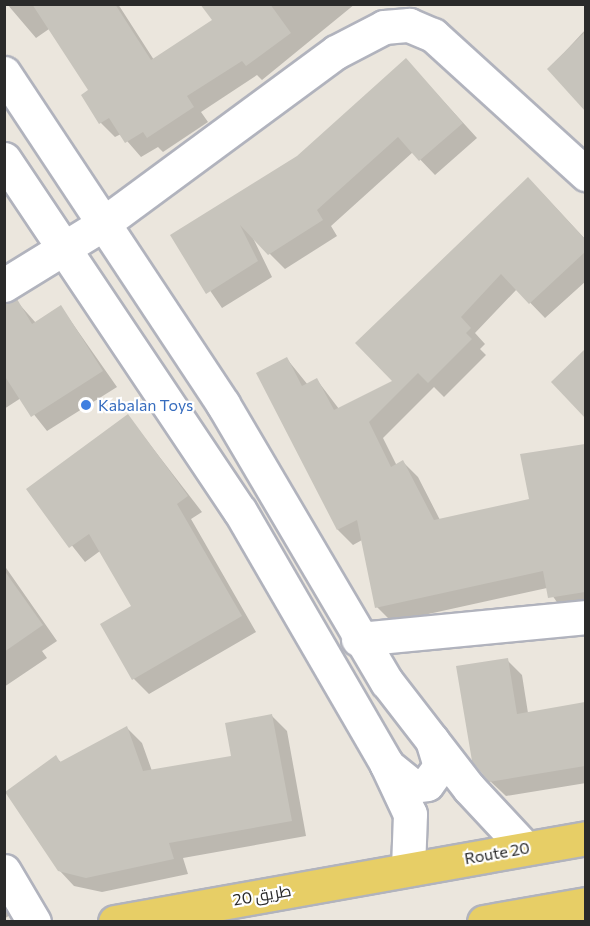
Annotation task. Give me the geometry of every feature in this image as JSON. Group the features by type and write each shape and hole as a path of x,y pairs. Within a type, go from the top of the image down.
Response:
{"main road":[{"name":"Route 20","path":"408,868 585,838"},
{"name":"طريق 20","path":"115,921 408,868"},
{"path":"484,921 585,904"}],"street":[{"path":"4,285 100,226 336,52 384,27 401,24 433,35 585,174"},
{"path":"4,73 100,226 223,404 358,639 432,740 525,848"},
{"path":"4,159 240,511 386,763 410,814 408,868"},
{"path":"358,639 585,617"},
{"path":"386,763 412,786 427,784 440,766 432,740"},
{"path":"4,871 34,921"}],"building":[{"path":"32,4 115,4 151,60 212,20 200,4 270,4 291,33 246,66 242,61 187,96 194,107 147,138 143,132 125,143 109,118 99,124 81,95 88,90"},
{"path":"585,32 585,111 547,69"},
{"path":"406,58 463,123 419,161 398,137 317,210 323,220 268,255 240,225 258,261 206,294 170,235 297,156"},
{"path":"528,177 585,239 585,252 529,304 501,274 461,317 471,328 466,333 472,339 428,383 418,373 369,422 391,467 403,460 434,520 529,499 520,454 585,444 585,592 548,598 543,571 375,608 357,520 337,530 256,373 287,357 302,386 317,378 334,410 392,381 355,343"},
{"path":"17,299 32,324 61,305 103,371 31,417 4,375 4,304"},
{"path":"585,349 585,418 551,382"},
{"path":"128,414 188,496 177,504 242,616 132,680 100,624 131,606 89,534 69,548 26,489"},
{"path":"4,570 43,625 4,652"},
{"path":"508,658 517,714 585,702 585,766 489,782 472,761 456,666"},
{"path":"272,714 292,821 169,843 174,859 86,878 58,871 5,792 56,755 60,762 127,726 143,771 231,756 225,723"}],"place":[{"name":"Kabalan Toys","path":"86,405"}]}
